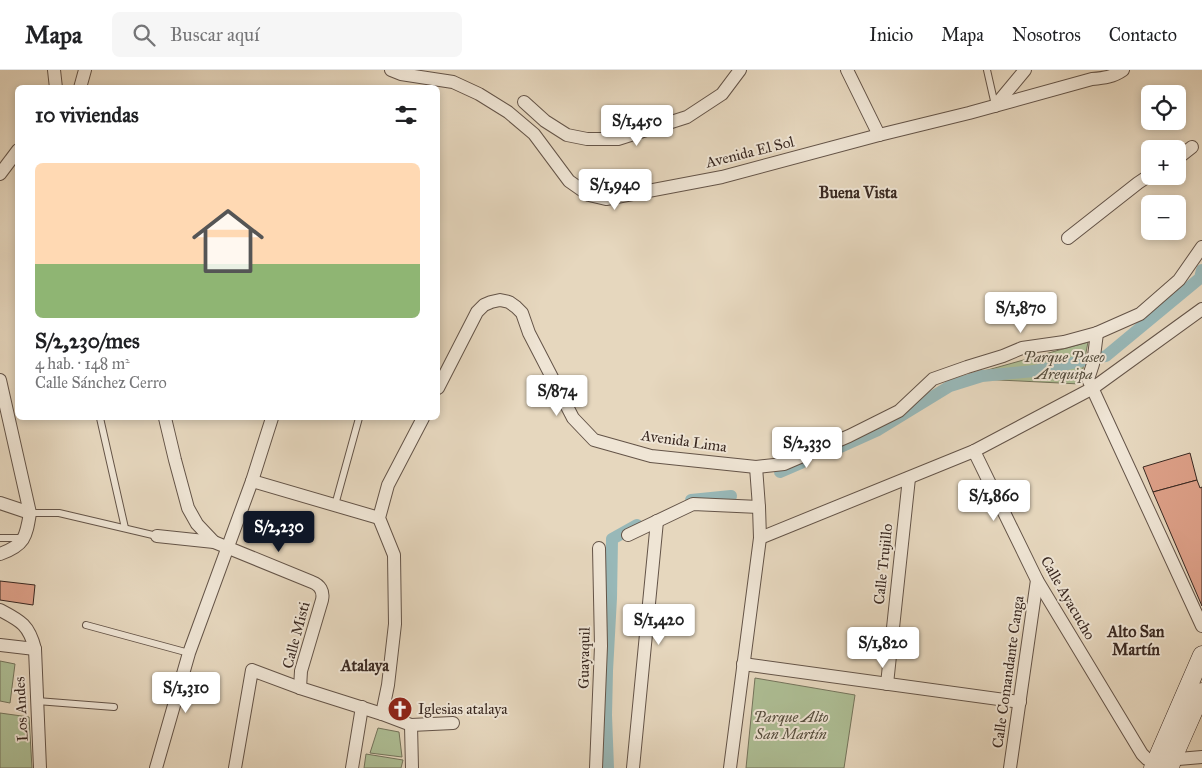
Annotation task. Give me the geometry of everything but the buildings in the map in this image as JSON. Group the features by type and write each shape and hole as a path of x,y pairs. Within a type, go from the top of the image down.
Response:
{"street":[{"path":"54,70 56,85"},
{"path":"81,85 85,70"},
{"name":"Avenida El Sol","path":"391,70 401,74 453,82 478,94 508,112 534,134 569,181 589,195 606,199 722,177 1092,79 1106,78 1123,70"},
{"path":"524,102 545,121 567,135 587,139 618,139 687,117 722,94 740,70"},
{"path":"847,70 879,135"},
{"path":"995,106 1025,70"},
{"path":"1186,152 1192,147"},
{"path":"0,174 15,154"},
{"path":"1068,238 1141,181"},
{"name":"Avenida Lima","path":"440,384 477,312 492,302 500,300 509,302 522,313 529,333 573,418 594,440 652,456 756,467 784,464 849,436 899,411 933,379 1022,348 1064,342 1097,333 1140,314 1179,280 1202,247"},
{"path":"760,538 974,451 1093,388 1202,311"},
{"path":"1097,333 1093,364 1088,379 1202,626"},
{"path":"0,380 30,513 24,538 11,550 0,554"},
{"path":"165,420 188,508 197,524 214,542"},
{"path":"156,768 189,653 252,481 271,420"},
{"path":"382,714 388,685 395,624 394,555 379,518 388,485 421,420"},
{"name":"Calle Ayacucho","path":"974,451 1037,580 1142,754 1147,759 1162,764"},
{"path":"730,768 760,538 756,467"},
{"name":"Calle Trujillo","path":"887,684 909,478"},
{"path":"252,481 379,518"},
{"path":"0,503 30,513"},
{"path":"628,535 692,504 759,507"},
{"path":"633,768 657,521"},
{"path":"157,536 214,542 227,547"},
{"name":"Calle Misti","path":"227,547 312,582 322,591 322,600 301,671 300,688"},
{"name":"Guayaquil","path":"596,768 601,646 599,548"},
{"name":"Calle Comandante Canga","path":"1010,768 1037,580"},
{"path":"0,610 22,622 29,631 35,649 0,645"},
{"name":"Los Andes","path":"35,649 40,768"},
{"path":"1162,764 1202,655"},
{"path":"743,664 1020,702"},
{"path":"235,768 252,670 300,688 382,714 411,726 453,723"},
{"path":"1162,764 1202,692"},
{"path":"352,768 362,707"},
{"path":"411,726 412,768"},
{"path":"1162,764 1202,758"}],"lane":[{"path":"987,70 995,106"},
{"path":"100,420 125,528"},
{"path":"335,505 358,420"},
{"path":"30,513 59,513 157,536"},
{"path":"0,538 24,538"},
{"path":"86,625 189,653"},
{"path":"37,701 114,707"}],"green space":[{"name":"Parque Paseo Arequipa","path":"1088,342 1080,384 959,378"},
{"path":"0,661 15,664 10,703 0,701"},
{"name":"Parque Alto San Martín","path":"755,678 855,695 844,768 746,768"},
{"path":"0,713 29,717 32,768 0,768"},
{"path":"378,728 399,732 402,757 370,753"},
{"path":"366,754 403,760 401,768 364,768"}],"waterway":[{"path":"838,448 878,430 950,386 982,376 1034,371 1106,356 1200,278 1202,270"},
{"path":"780,472 801,463"},
{"path":"691,500 731,496"},
{"path":"608,768 606,715 612,539 637,525"}],"place":[{"name":"Iglesias atalaya","path":"400,709"}],"district":[{"name":"Buena Vista","path":"858,192"},
{"name":"Alto San Martín","path":"1136,640"},
{"name":"Atalaya","path":"365,665"}]}
